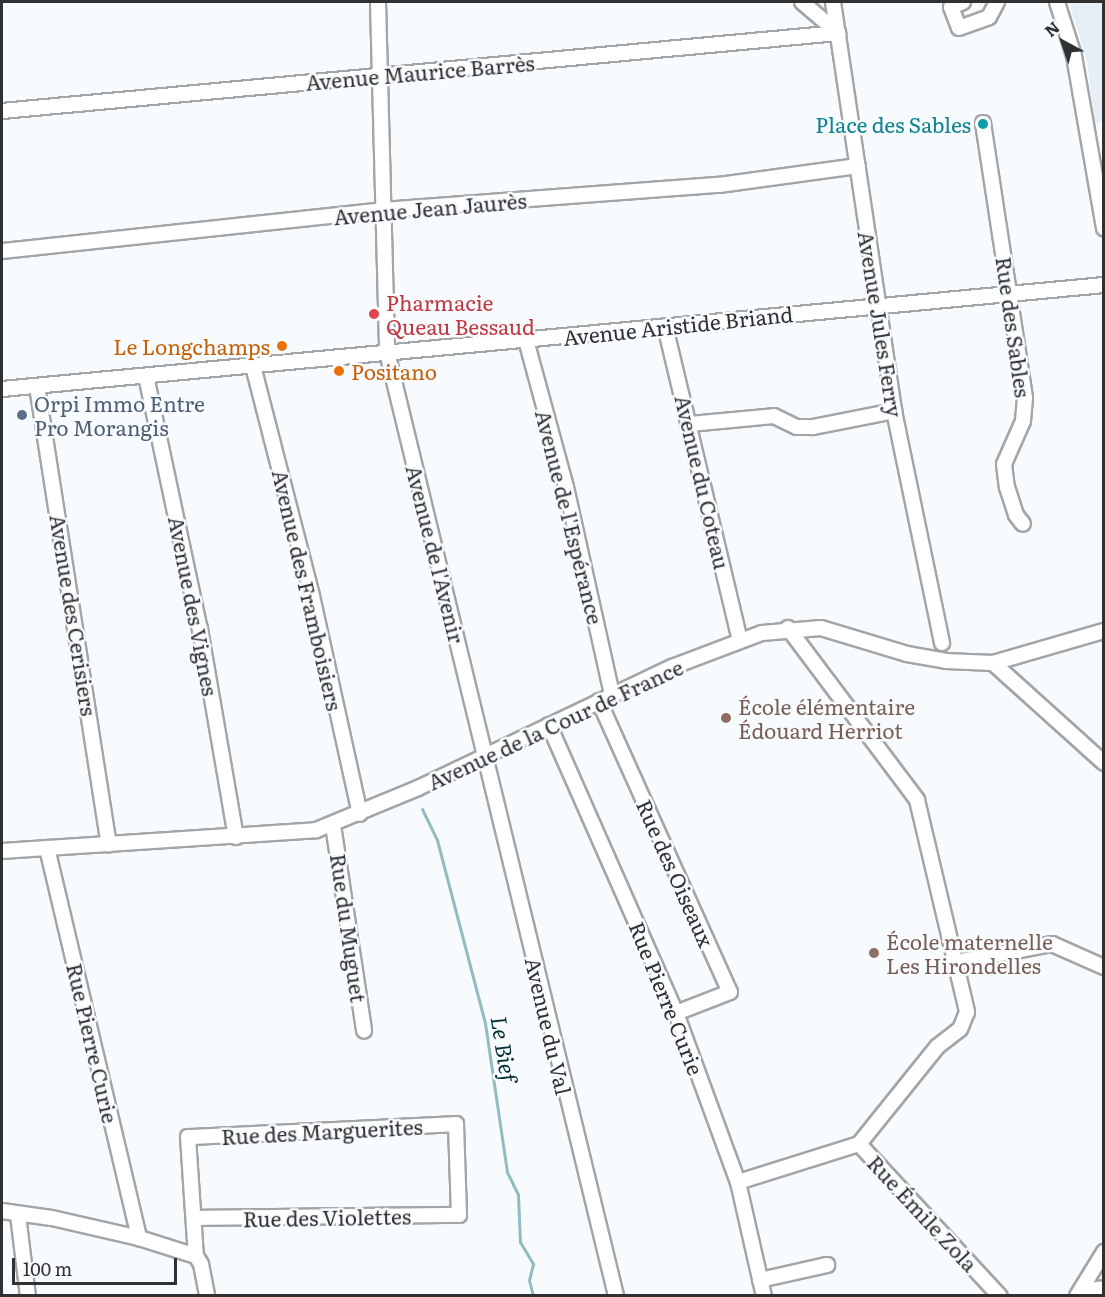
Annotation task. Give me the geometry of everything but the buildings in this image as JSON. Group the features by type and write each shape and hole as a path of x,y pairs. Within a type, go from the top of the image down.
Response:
{"street":[{"name":"Avenue de l'Avenir","path":"378,2 387,352 441,563 483,757"},
{"path":"802,2 838,33"},
{"name":"Avenue Jules Ferry","path":"833,2 894,411 942,643"},
{"path":"963,2 951,7 959,28 989,17 997,2"},
{"path":"1057,2 1074,56 1104,228"},
{"name":"Avenue Maurice Barrès","path":"2,111 838,33"},
{"name":"Rue des Sables","path":"983,123 1026,409 1007,453 1005,474 1016,515 1023,524"},
{"name":"Avenue Jean Jaurès","path":"2,251 383,210 719,185 858,166"},
{"name":"Avenue Aristide Briand","path":"2,389 1104,285"},
{"name":"Avenue du Coteau","path":"664,326 690,424 740,640"},
{"name":"Avenue de l'Espérance","path":"525,340 566,487 612,694"},
{"name":"Avenue des Framboisiers","path":"253,366 312,596 360,814"},
{"name":"Avenue des Vignes","path":"146,376 200,629 236,837"},
{"name":"Avenue des Cerisiers","path":"37,386 109,844"},
{"path":"690,424 774,416 797,427 813,427 894,411"},
{"path":"788,628 911,789 957,963 967,1012 964,1023 937,1047 859,1144"},
{"name":"Avenue de la Cour de France","path":"2,851 316,831 360,814 612,694 740,640 788,628 831,630 946,661 993,663 1104,631"},
{"path":"993,663 1104,763"},
{"name":"Rue des Oiseaux","path":"599,701 730,992 676,1013"},
{"name":"Rue Pierre Curie","path":"549,725 676,1013 738,1182 764,1296"},
{"name":"Avenue du Val","path":"483,757 616,1296"},
{"name":"Rue du Muguet","path":"333,825 364,1031"},
{"name":"Rue Pierre Curie","path":"47,848 139,1238"},
{"path":"957,963 1052,944 1104,967"},
{"name":"Rue des Marguerites","path":"195,1218 188,1137 456,1124 459,1215"},
{"name":"Rue Émile Zola","path":"738,1182 859,1144 1000,1296"},
{"path":"2,1211 52,1218 139,1238 196,1256"},
{"path":"18,1215 28,1296"},
{"name":"Rue des Violettes","path":"195,1218 459,1215"},
{"path":"195,1218 196,1256 203,1271 207,1296"},
{"path":"1079,1293 1104,1252"},
{"path":"760,1280 827,1265"},
{"path":"1079,1293 1104,1288"}],"shaded area":[{"path":"1069,2 1103,2 1103,121 1095,124 1087,61"}],"waterway":[{"name":"Le Bief","path":"422,809 437,840 485,1023 507,1172 518,1195 520,1242 533,1264 529,1280 533,1296"}],"place":[{"name":"Place des Sables","path":"983,124"},
{"name":"Pharmacie Queau Bessaud","path":"374,314"},
{"name":"Le Longchamps","path":"282,346"},
{"name":"Positano","path":"339,371"},
{"name":"Orpi Immo Entre Pro Morangis","path":"22,415"},
{"name":"École élémentaire Édouard Herriot","path":"726,718"},
{"name":"École maternelle Les Hirondelles","path":"874,953"}]}
